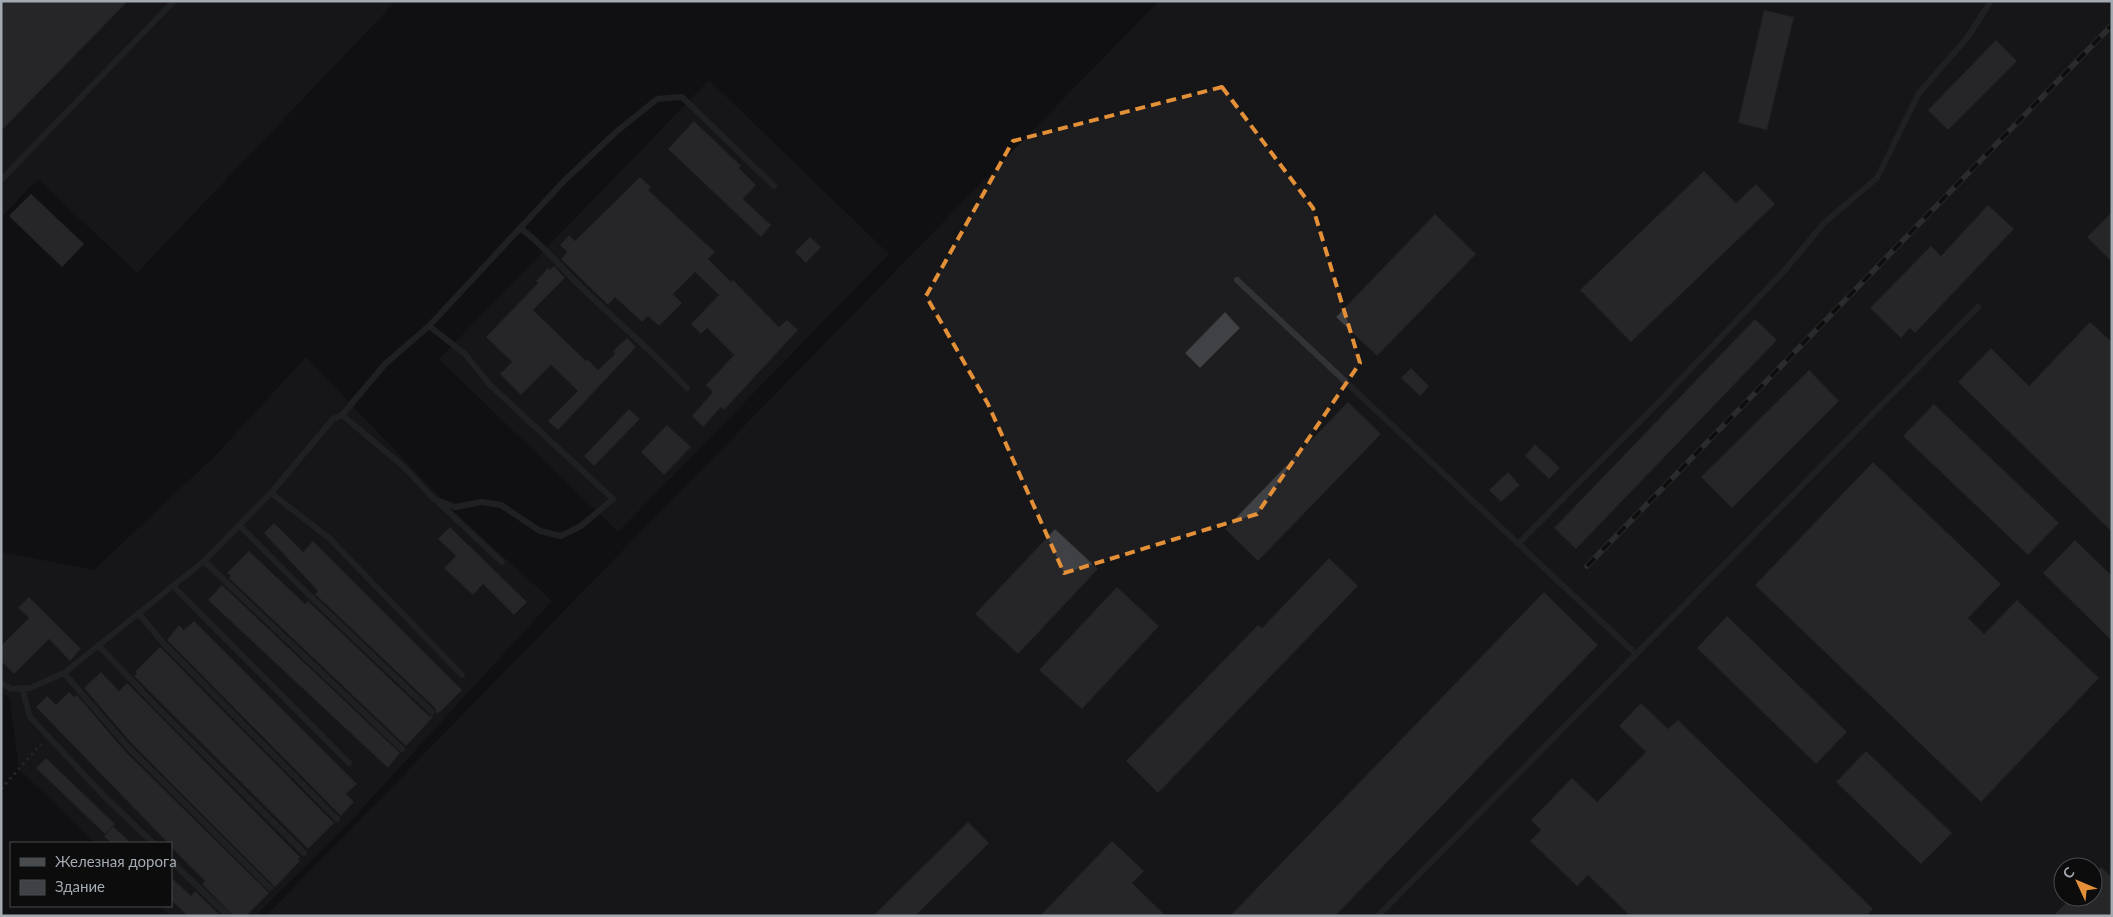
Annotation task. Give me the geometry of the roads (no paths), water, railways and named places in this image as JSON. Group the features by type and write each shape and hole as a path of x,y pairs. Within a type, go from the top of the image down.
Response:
{"lane":[{"path":"1,180 174,1"},
{"path":"1518,544 1660,401 1784,271 1824,223 1877,178 1919,93 1967,38 1991,1"},
{"path":"1,683 11,689 30,688 64,673 204,561 271,493 333,419 342,415 385,364 429,326 564,181 616,132 657,99 682,96 774,186"},
{"path":"520,228 540,242 577,283 649,348 687,388"},
{"path":"1237,280 1636,654"},
{"path":"1378,916 1978,307"},
{"path":"429,326 465,354 489,384 613,500 581,526 561,536 540,531 501,505 482,502 455,507 434,499"},
{"path":"342,415 404,466 434,499 502,562"},
{"path":"271,493 330,538 462,675"},
{"path":"240,525 308,594 432,712"},
{"path":"204,561 402,749"},
{"path":"173,586 349,763"},
{"path":"139,614 165,644 337,819"},
{"path":"99,646 158,708 304,853"},
{"path":"64,673 128,747 270,888"},
{"path":"22,688 30,716 152,842"},
{"path":"172,862 228,916"}],"railway":[{"path":"1587,566 2112,25"}]}
